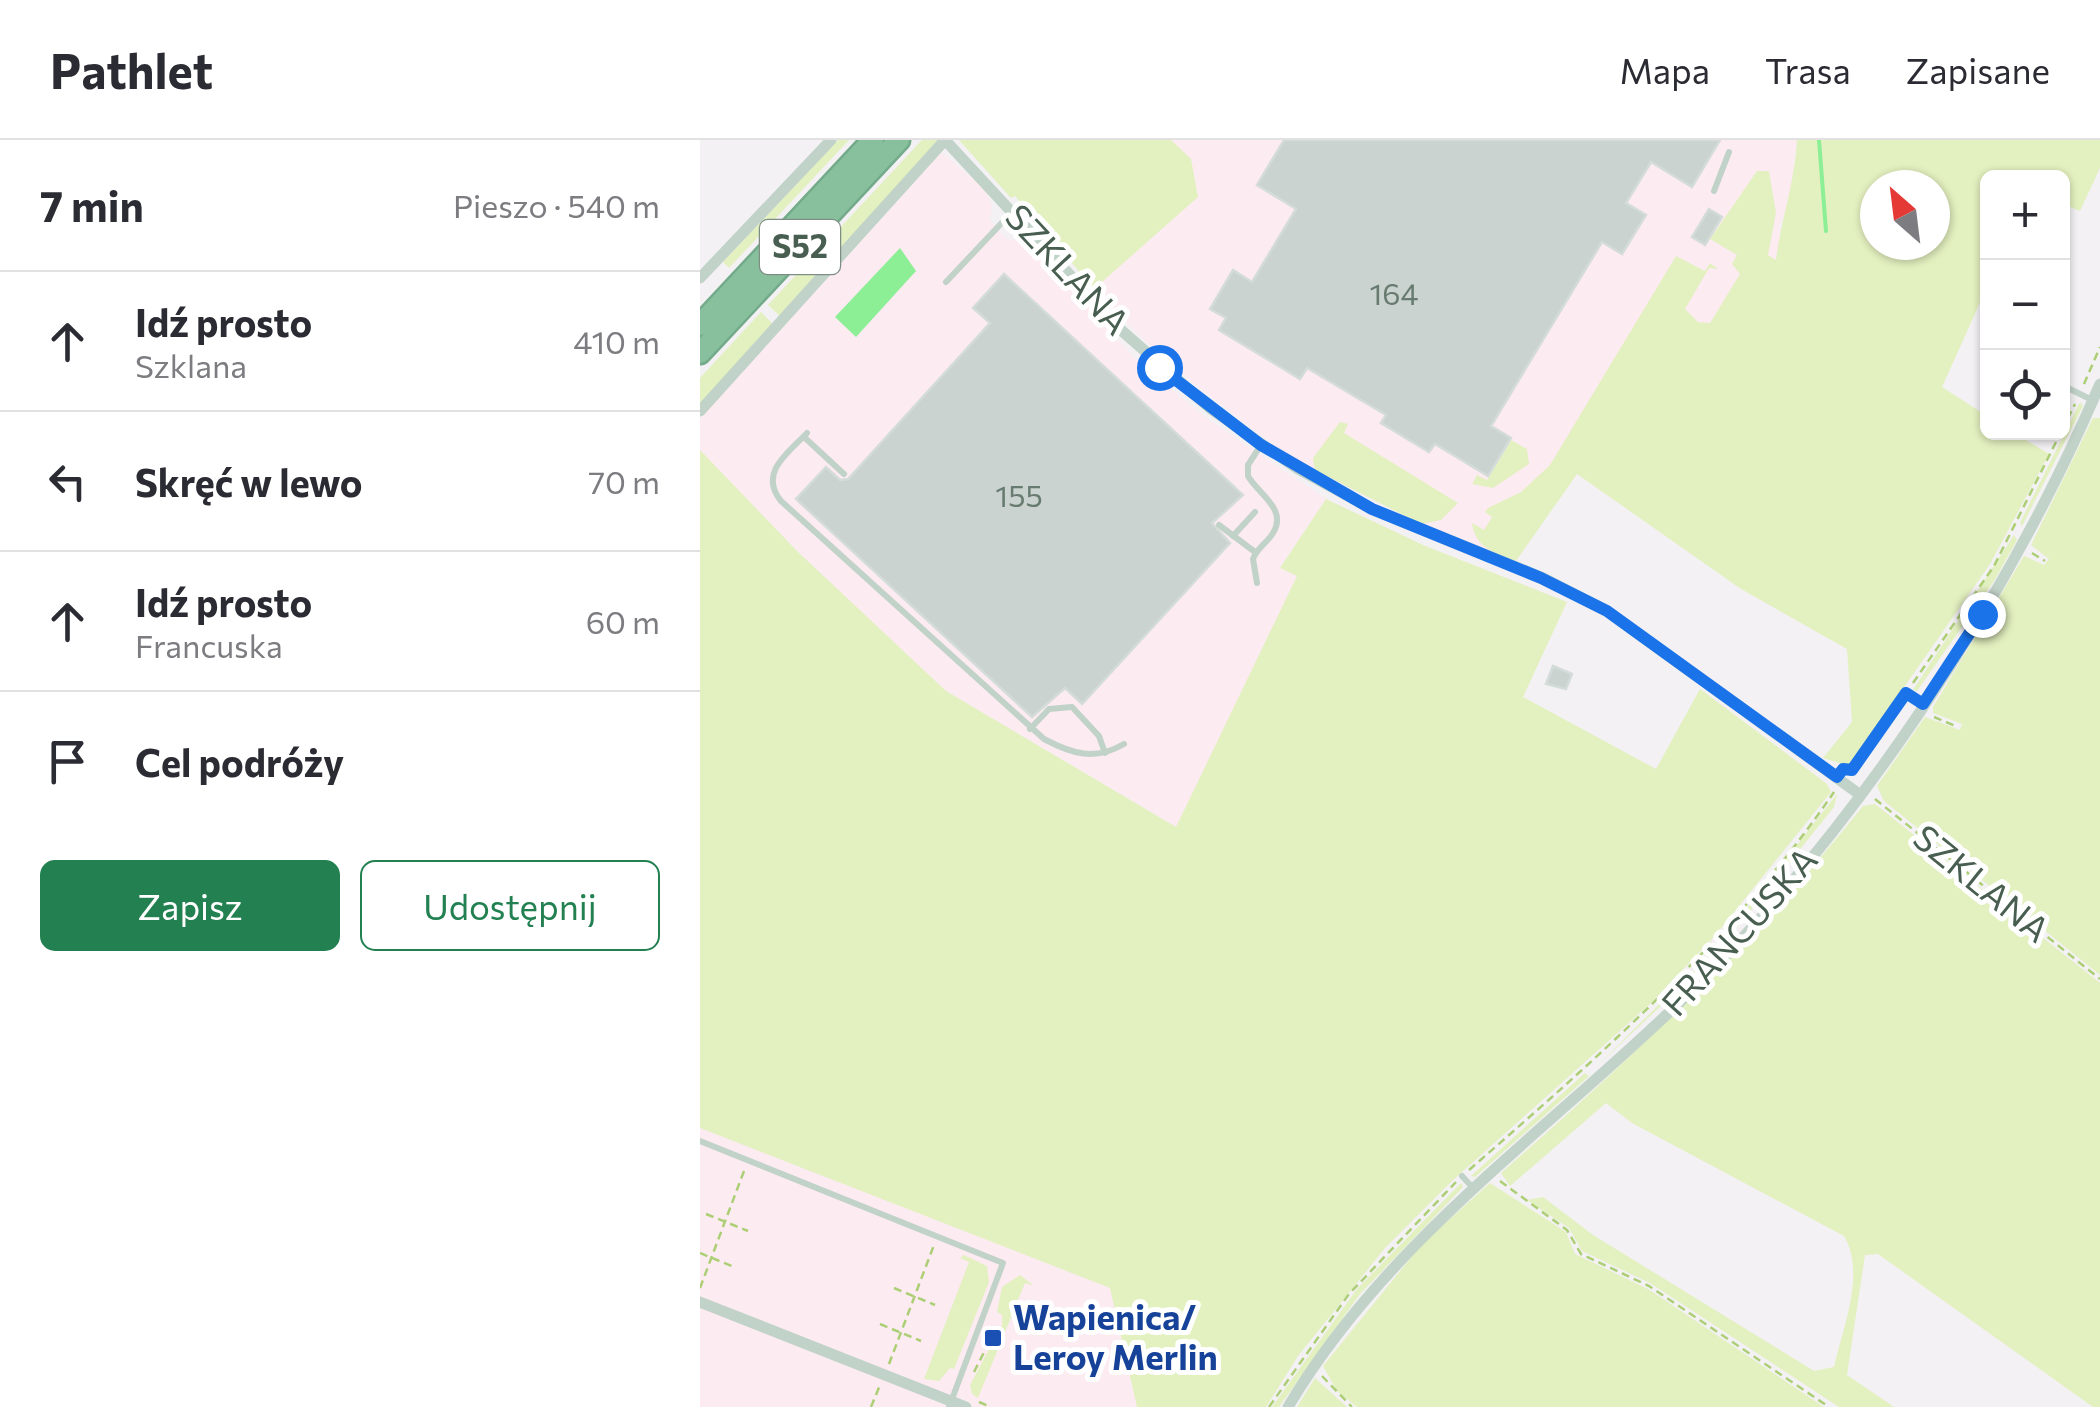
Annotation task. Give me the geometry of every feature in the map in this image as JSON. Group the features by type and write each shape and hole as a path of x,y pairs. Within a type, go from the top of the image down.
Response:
{"highway":[{"name":"S52","path":"700,325 873,140"},
{"name":"S52","path":"700,353 899,140"}],"street":[{"path":"700,278 831,140"},
{"path":"700,411 945,140"},
{"name":"SZKLANA","path":"945,140 1159,367 1261,445 1372,509 1541,578 1607,611 1861,791"},
{"name":"FRANCUSKA","path":"1288,1407 1313,1367 1380,1282 1474,1188 1598,1078 1731,949 1861,791 1922,706 2025,542 2100,384"},
{"path":"700,1302 950,1404 969,1403"}],"lane":[{"path":"1714,192 1730,152"},
{"path":"946,282 1013,212"},
{"path":"2070,389 2093,400"},
{"path":"844,474 805,435 774,468 774,493 1030,729 1064,750 1082,755 1106,753 1124,744"},
{"path":"1257,583 1255,552 1273,533 1277,518 1271,502 1248,476 1250,460 1261,445"},
{"path":"1233,536 1254,512"},
{"path":"1219,525 1255,552"},
{"path":"2014,528 2025,542"},
{"path":"1906,693 1922,706"},
{"path":"1030,729 1049,708 1072,707 1093,727 1106,753"},
{"path":"1588,1066 1598,1078"},
{"path":"700,1141 1003,1263 950,1404"},
{"path":"1462,1176 1474,1188"}],"path":[{"path":"1269,1407 1349,1294 1462,1176 1588,1066 1720,938 1834,794 1831,785 1843,769 1852,770 1994,566 2057,440"},
{"path":"2025,542 2045,560"},
{"path":"1922,706 1958,727"},
{"name":"SZKLANA","path":"1861,791 2100,979"},
{"path":"700,1288 748,1160"},
{"path":"1491,1172 1526,1204 1567,1230 1580,1254 1649,1286 1829,1407"},
{"path":"706,1214 748,1231"},
{"path":"871,1407 938,1234"},
{"path":"700,1252 734,1267"},
{"path":"894,1288 935,1305"},
{"path":"880,1324 921,1341"},
{"path":"968,1381 996,1329"},
{"path":"1313,1367 1352,1407"},
{"path":"969,1403 991,1407"}],"shaded area":[{"path":"838,140 849,140 729,268 723,262"},
{"path":"922,140 941,140 782,318 768,305"},
{"path":"959,140 1171,140 1191,159 1198,197 1094,289 1015,196 1011,198"},
{"path":"1171,140 1797,140 1790,200 1780,225 1775,381 1663,338 1516,561 1421,524 1303,464 1265,439 1165,361 1094,289 1198,197 1191,159"},
{"path":"1797,140 2100,140 2100,168 2080,211 2070,207 2070,170 1980,170 1980,303 1942,387 1980,411 1980,440 2026,440 2049,454 1990,564 1849,766 1823,758 1852,722 1847,649 1741,589 1577,474 1516,561 1482,544 1472,523 1484,530 1492,517 1485,512 1488,508 1521,492 1550,465 1676,256 1705,271 1710,263 1718,269 1709,268 1685,309 1698,322 1710,323 1740,274 1732,264 1737,255 1710,239 1757,171 1769,171 1776,213 1768,255 1776,260"},
{"path":"942,152 986,191 992,206 990,220 1005,238 1028,244 1136,359 1206,418 1326,499 1280,567 1298,576 1177,827 946,691 797,551 700,450 700,419"},
{"path":"900,248 916,271 856,337 835,317"},
{"path":"761,312 775,326 700,403 700,378"},
{"path":"2080,402 2083,406 2070,432 2070,422"},
{"path":"2093,418 2100,418 2100,975 1884,801 1877,786 1925,717 1960,730 1962,724 1933,713 1933,707 2024,556 2044,565 2049,559 2031,545"},
{"path":"1340,422 1348,424 1344,433 1458,503 1441,520 1421,524 1315,470 1313,458"},
{"path":"1511,440 1527,449 1529,464 1493,488 1472,484 1477,475 1487,480"},
{"path":"2061,440 2066,440 2022,526 2020,523"},
{"path":"700,450 797,551 946,691 1176,827 1297,576 1280,568 1326,499 1423,545 1567,602 1523,697 1656,769 1700,689 1827,784 1831,792 1714,937 1650,1004 1453,1180 1385,1248 1298,1356 1266,1407 1137,1407 1110,1288 700,1128"},
{"path":"2014,535 2017,540 1994,581 1917,691 1913,690"},
{"path":"1837,794 1834,807 1716,954 1596,1067 1714,950"},
{"path":"1875,804 2100,983 2100,1407 2093,1407 1878,1254 1865,1255 1847,1375 1894,1407 1839,1407 1650,1283 1582,1251 1569,1228 1527,1200 1543,1197 1593,1235 1814,1371 1834,1367 1853,1283 1853,1266 1844,1236 1632,1123 1606,1103 1510,1186 1501,1173 1690,998 1779,905 1863,806"},
{"path":"1585,1073 1589,1076 1475,1177 1471,1176"},
{"path":"700,1128 1110,1288 1137,1407 700,1407"},
{"path":"1461,1183 1463,1187 1360,1294 1279,1407 1272,1407 1357,1289"},
{"path":"1490,1183 1566,1232 1575,1254 1648,1289 1824,1407 1357,1407 1337,1391 1323,1366 1422,1244"},
{"path":"964,1255 987,1266 989,1282 954,1369 950,1368 939,1381 924,1379 969,1262 960,1258"},
{"path":"1020,1275 1034,1286 1025,1283 978,1398 972,1394 970,1385 1002,1325 1002,1315 997,1312 1002,1287"},
{"path":"1315,1378 1347,1407 1297,1407"}],"building":[{"path":"1284,140 1720,140 1692,187 1651,162 1626,203 1646,215 1622,254 1602,242 1491,426 1511,438 1488,476 1435,444 1429,452 1381,423 1386,415 1307,368 1300,379 1219,330 1226,318 1210,309 1233,270 1252,282 1296,209 1257,185"},
{"path":"1709,209 1722,217 1705,245 1692,237"},
{"path":"1004,274 1243,495 1212,523 1230,543 1082,704 1065,688 1032,717 796,499 826,467 840,480 848,479 990,323 973,308"},
{"path":"1553,666 1572,674 1566,689 1546,684"}],"waterway":[{"path":"1819,140 1826,231"}],"place":[{"name":"Wapienica/ Leroy Merlin","path":"993,1338"}],"route":[{"path":"1159,367 1211,410 1298,469 1372,509 1447,543 1541,578 1607,611 1837,777 1843,769 1852,770 1906,693 1923,704 1982,614"}]}
